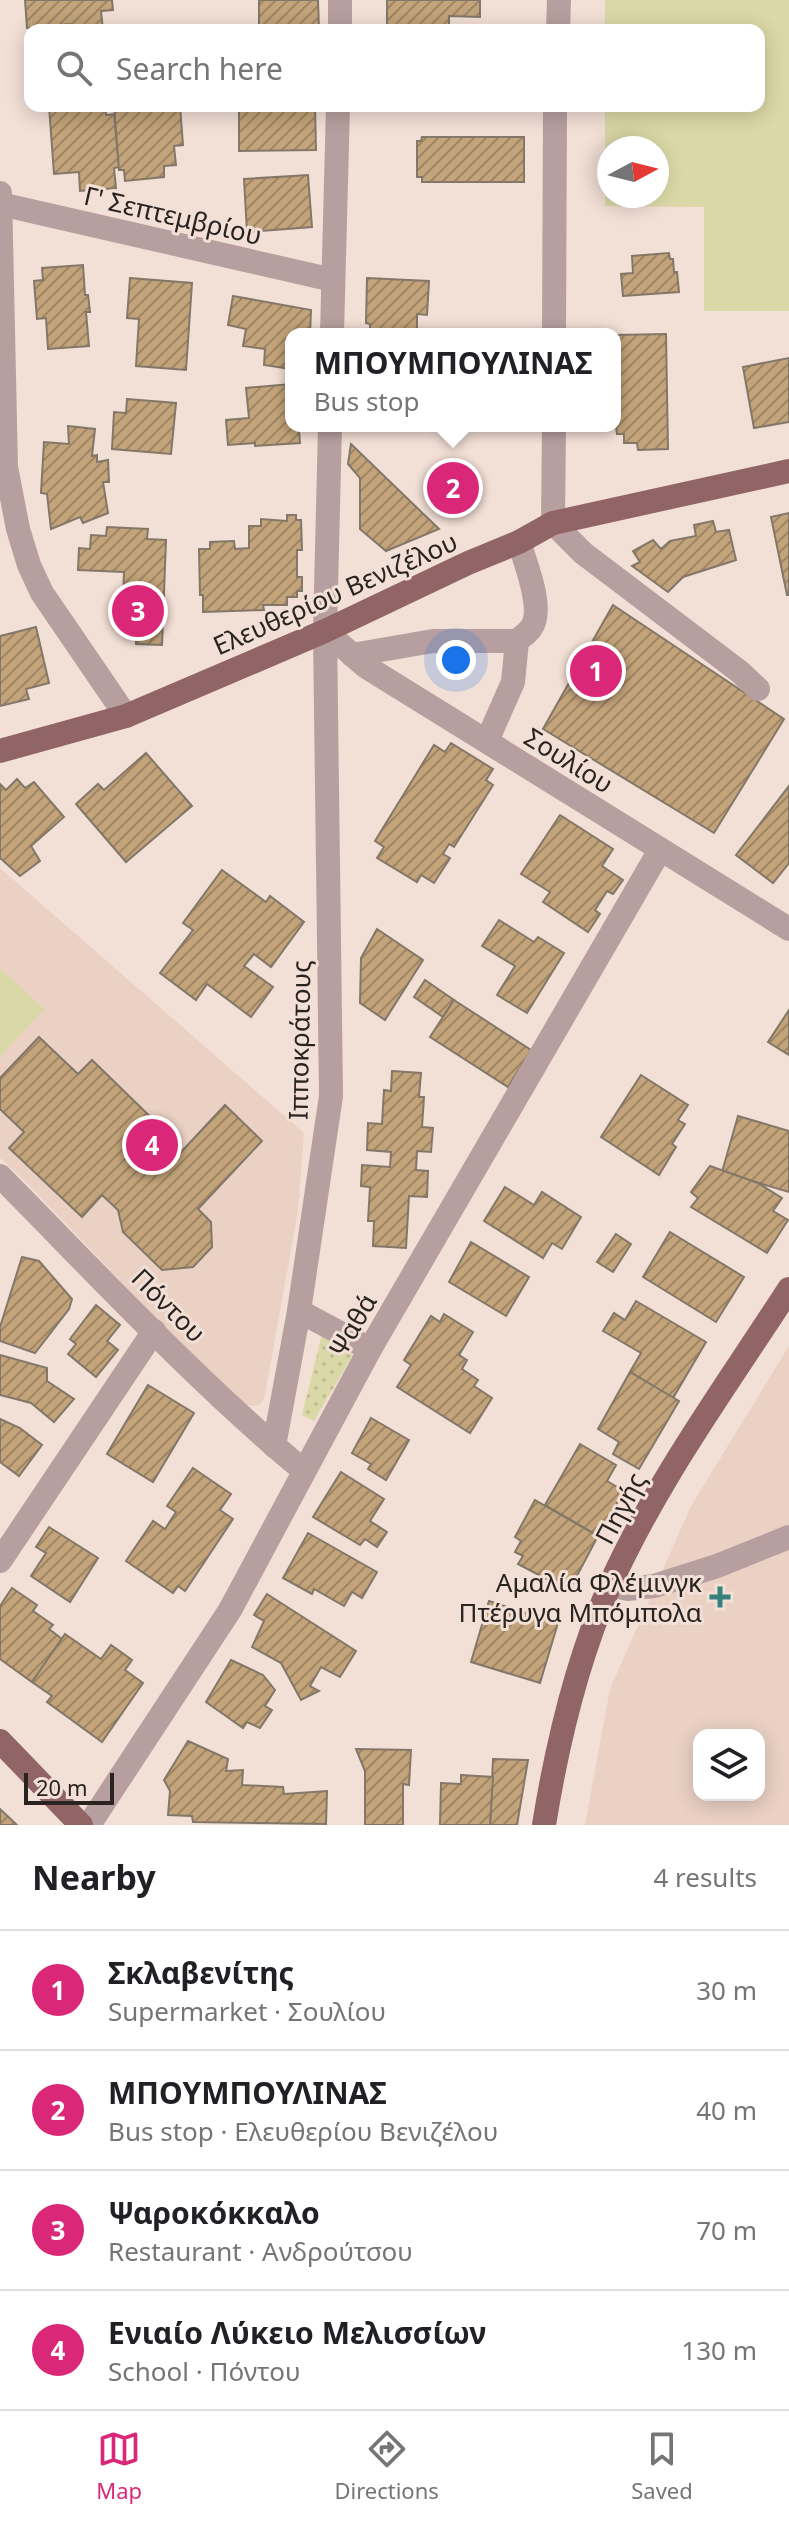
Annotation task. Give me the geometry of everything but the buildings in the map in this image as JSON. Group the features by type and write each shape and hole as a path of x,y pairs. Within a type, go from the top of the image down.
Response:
{"main road":[{"name":"Ελευθερίου Βενιζέλου","path":"0,751 126,716 325,631 519,542 553,523 789,471"},
{"name":"Πηγής","path":"544,1825 569,1710 590,1638 610,1585 653,1501 789,1289"},
{"path":"0,1741 81,1825"}],"street":[{"path":"340,0 340,24"},
{"path":"558,24 559,0"},
{"path":"332,328 338,112"},
{"path":"554,328 555,112"},
{"path":"0,200 6,467 18,529 42,593 126,716"},
{"name":"Γ' Σεπτεμβρίου","path":"0,200 333,280"},
{"name":"Ιπποκράτους","path":"274,1446 299,1311 331,1096 325,631 330,432"},
{"path":"554,432 553,523 583,553 758,689"},
{"path":"487,741 513,682 517,641 532,627 537,615 519,542"},
{"name":"Σουλίου","path":"325,631 381,676 789,929"},
{"path":"352,655 433,641 517,641"},
{"name":"Ψαθά","path":"89,1825 230,1610 370,1349 660,850"},
{"name":"Πόντου","path":"0,1176 154,1331 303,1470"},
{"path":"299,1311 370,1349"},
{"path":"0,1561 154,1331"},
{"path":"610,1585 628,1589 654,1586 717,1566 789,1537"}],"shaded area":[{"path":"605,0 789,0 789,311 704,311 704,207 669,207 669,136 605,136 605,112 765,112 765,24 605,24"},
{"path":"0,868 304,1133 298,1211 264,1400 258,1406 244,1405 0,1158"},
{"path":"0,968 44,1009 0,1057"},
{"path":"322,1334 354,1353 314,1421 302,1415"},
{"name":"Αμαλία Φλέμινγκ Πτέρυγα Μπόμπολα","path":"789,1346 789,1825 585,1825 610,1689 691,1506"}],"place":[{"name":"ΜΠΟΥΜΠΟΥΛΙΝΑΣ","path":"453,488"},
{"name":"Ψαροκόκκαλο","path":"138,611"},
{"name":"Σκλαβενίτης","path":"596,671"},
{"name":"Ενιαίο Λύκειο Μελισσίων","path":"152,1145"},
{"name":"Αμαλία Φλέμινγκ Πτέρυγα Μπόμπολα","path":"720,1597"}]}
